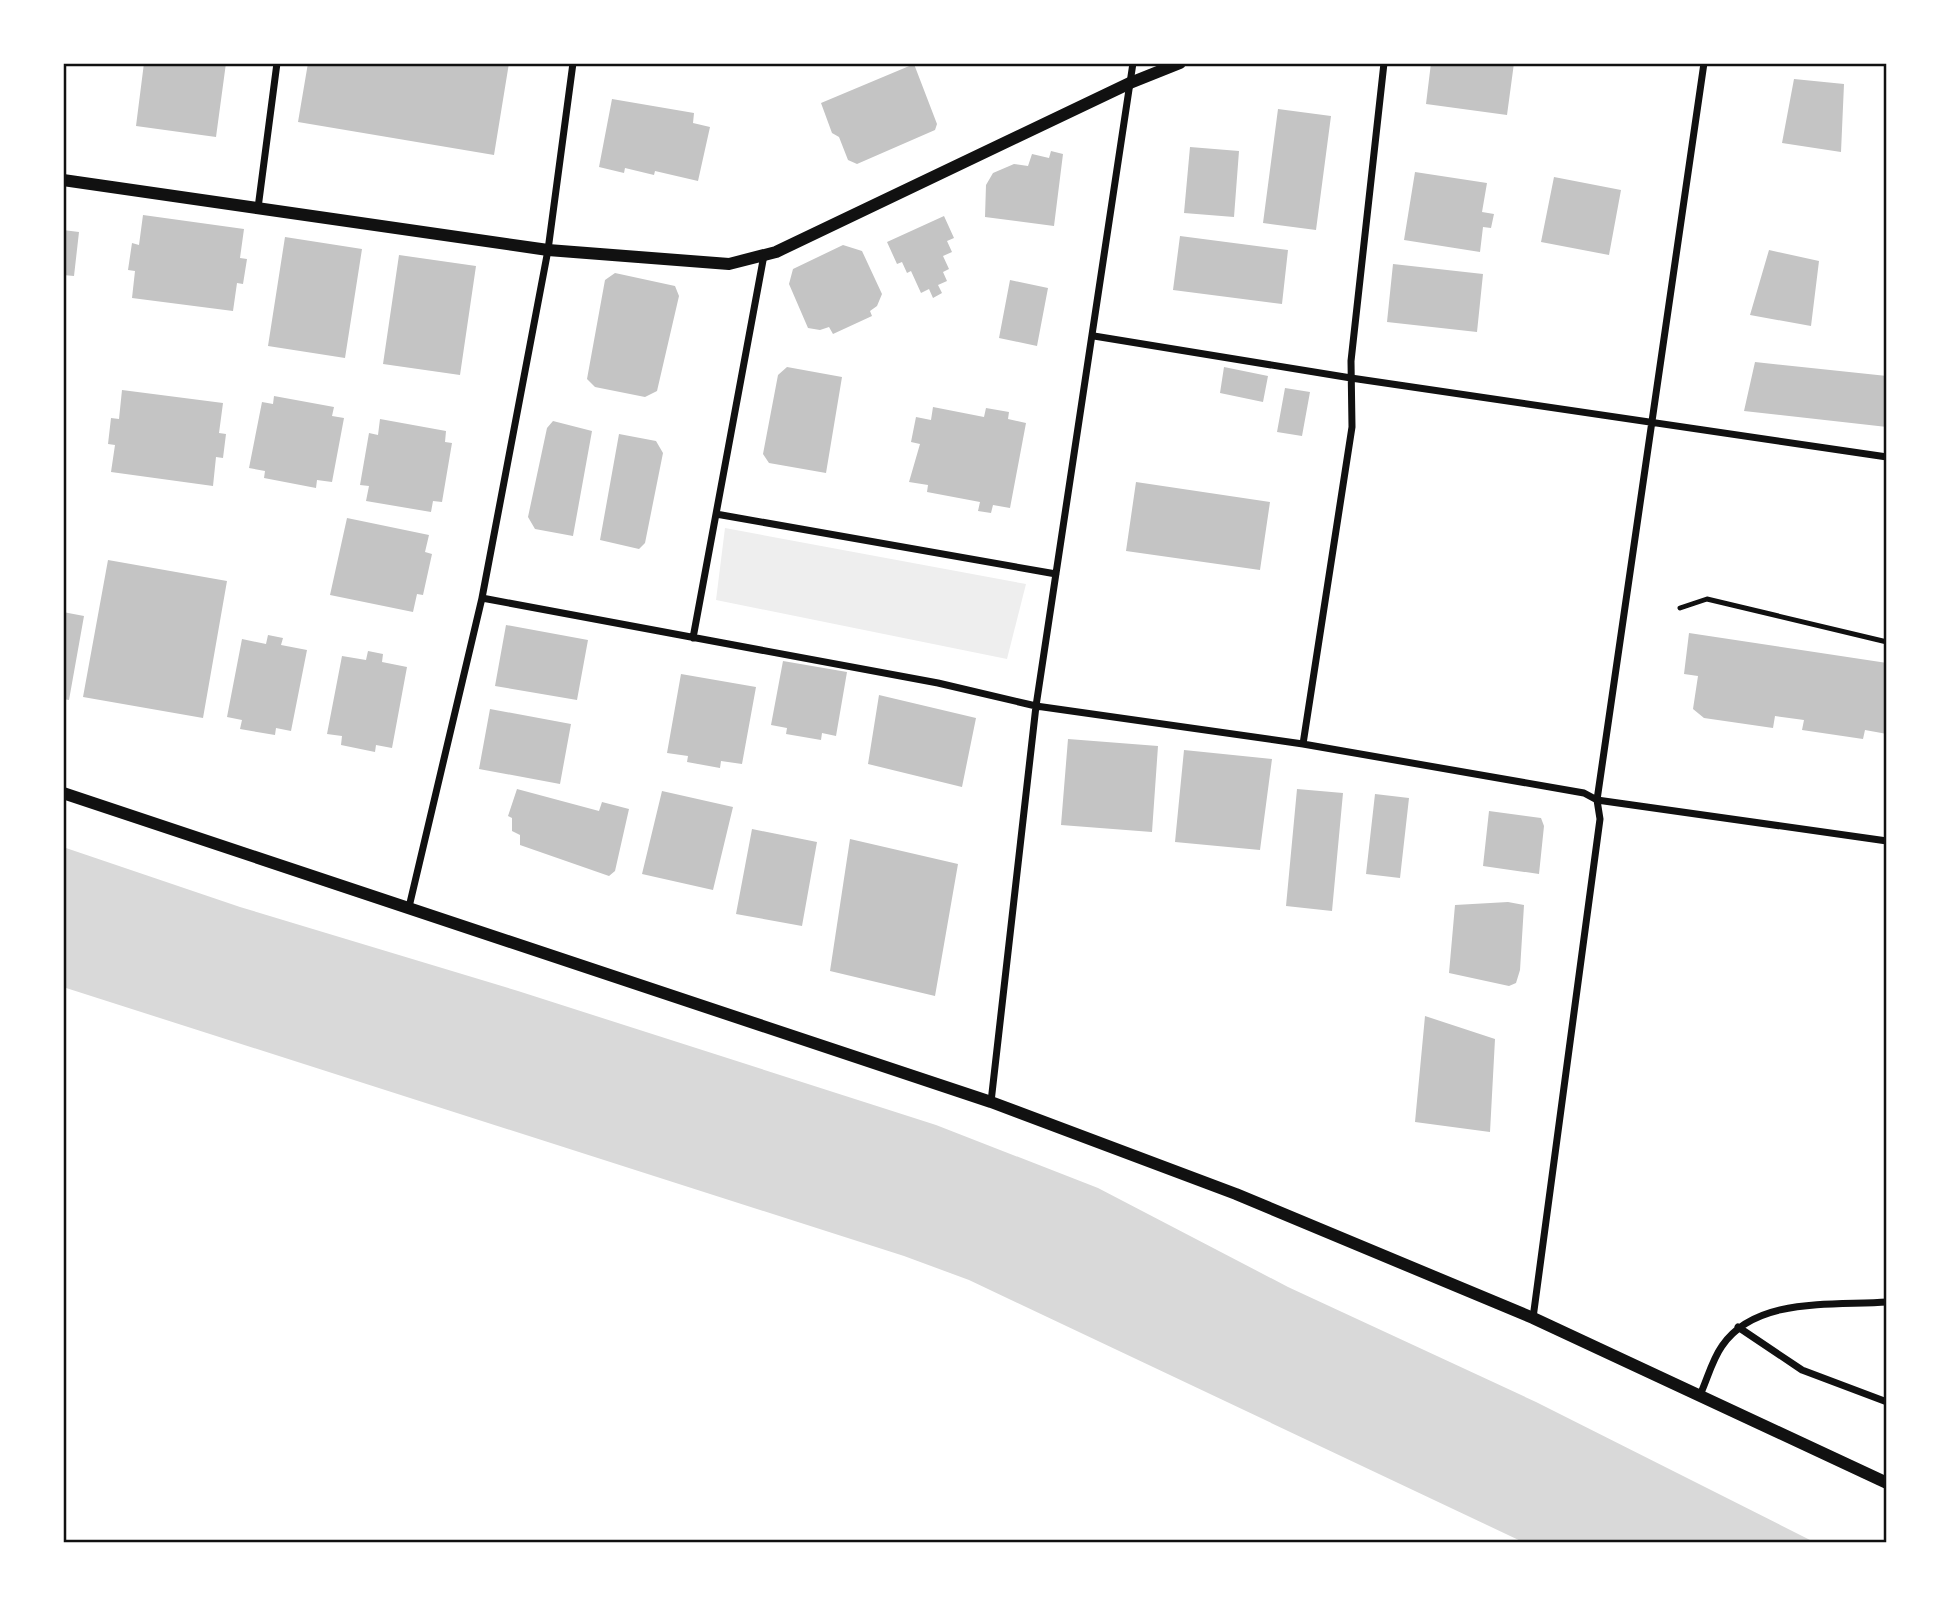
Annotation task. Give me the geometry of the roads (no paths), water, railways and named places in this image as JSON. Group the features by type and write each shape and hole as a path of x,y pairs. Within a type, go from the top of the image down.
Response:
{"street":[{"path":"258,208 277,63"},
{"path":"409,907 482,598 548,250 573,63"},
{"path":"991,1102 1036,706 1094,336 1133,63"},
{"path":"63,180 548,250 729,264 764,256 1130,83 1180,63"},
{"path":"1303,744 1352,427 1351,378 1384,63"},
{"path":"1533,1318 1600,818 1597,800 1704,63"},
{"path":"693,638 764,256"},
{"path":"1094,336 1351,378 1887,457"},
{"path":"716,514 1056,574"},
{"path":"482,598 938,683 1036,706 1303,744 1584,793 1597,800 1887,841"},
{"path":"63,793 991,1102 1236,1194 1533,1318 1887,1483"},
{"path":"1700,1395 1721,1347 1738,1327 1777,1309 1887,1302"},
{"path":"1738,1327 1802,1370 1887,1402"}],"lane":[{"path":"1680,608 1707,599 1887,642"}]}
